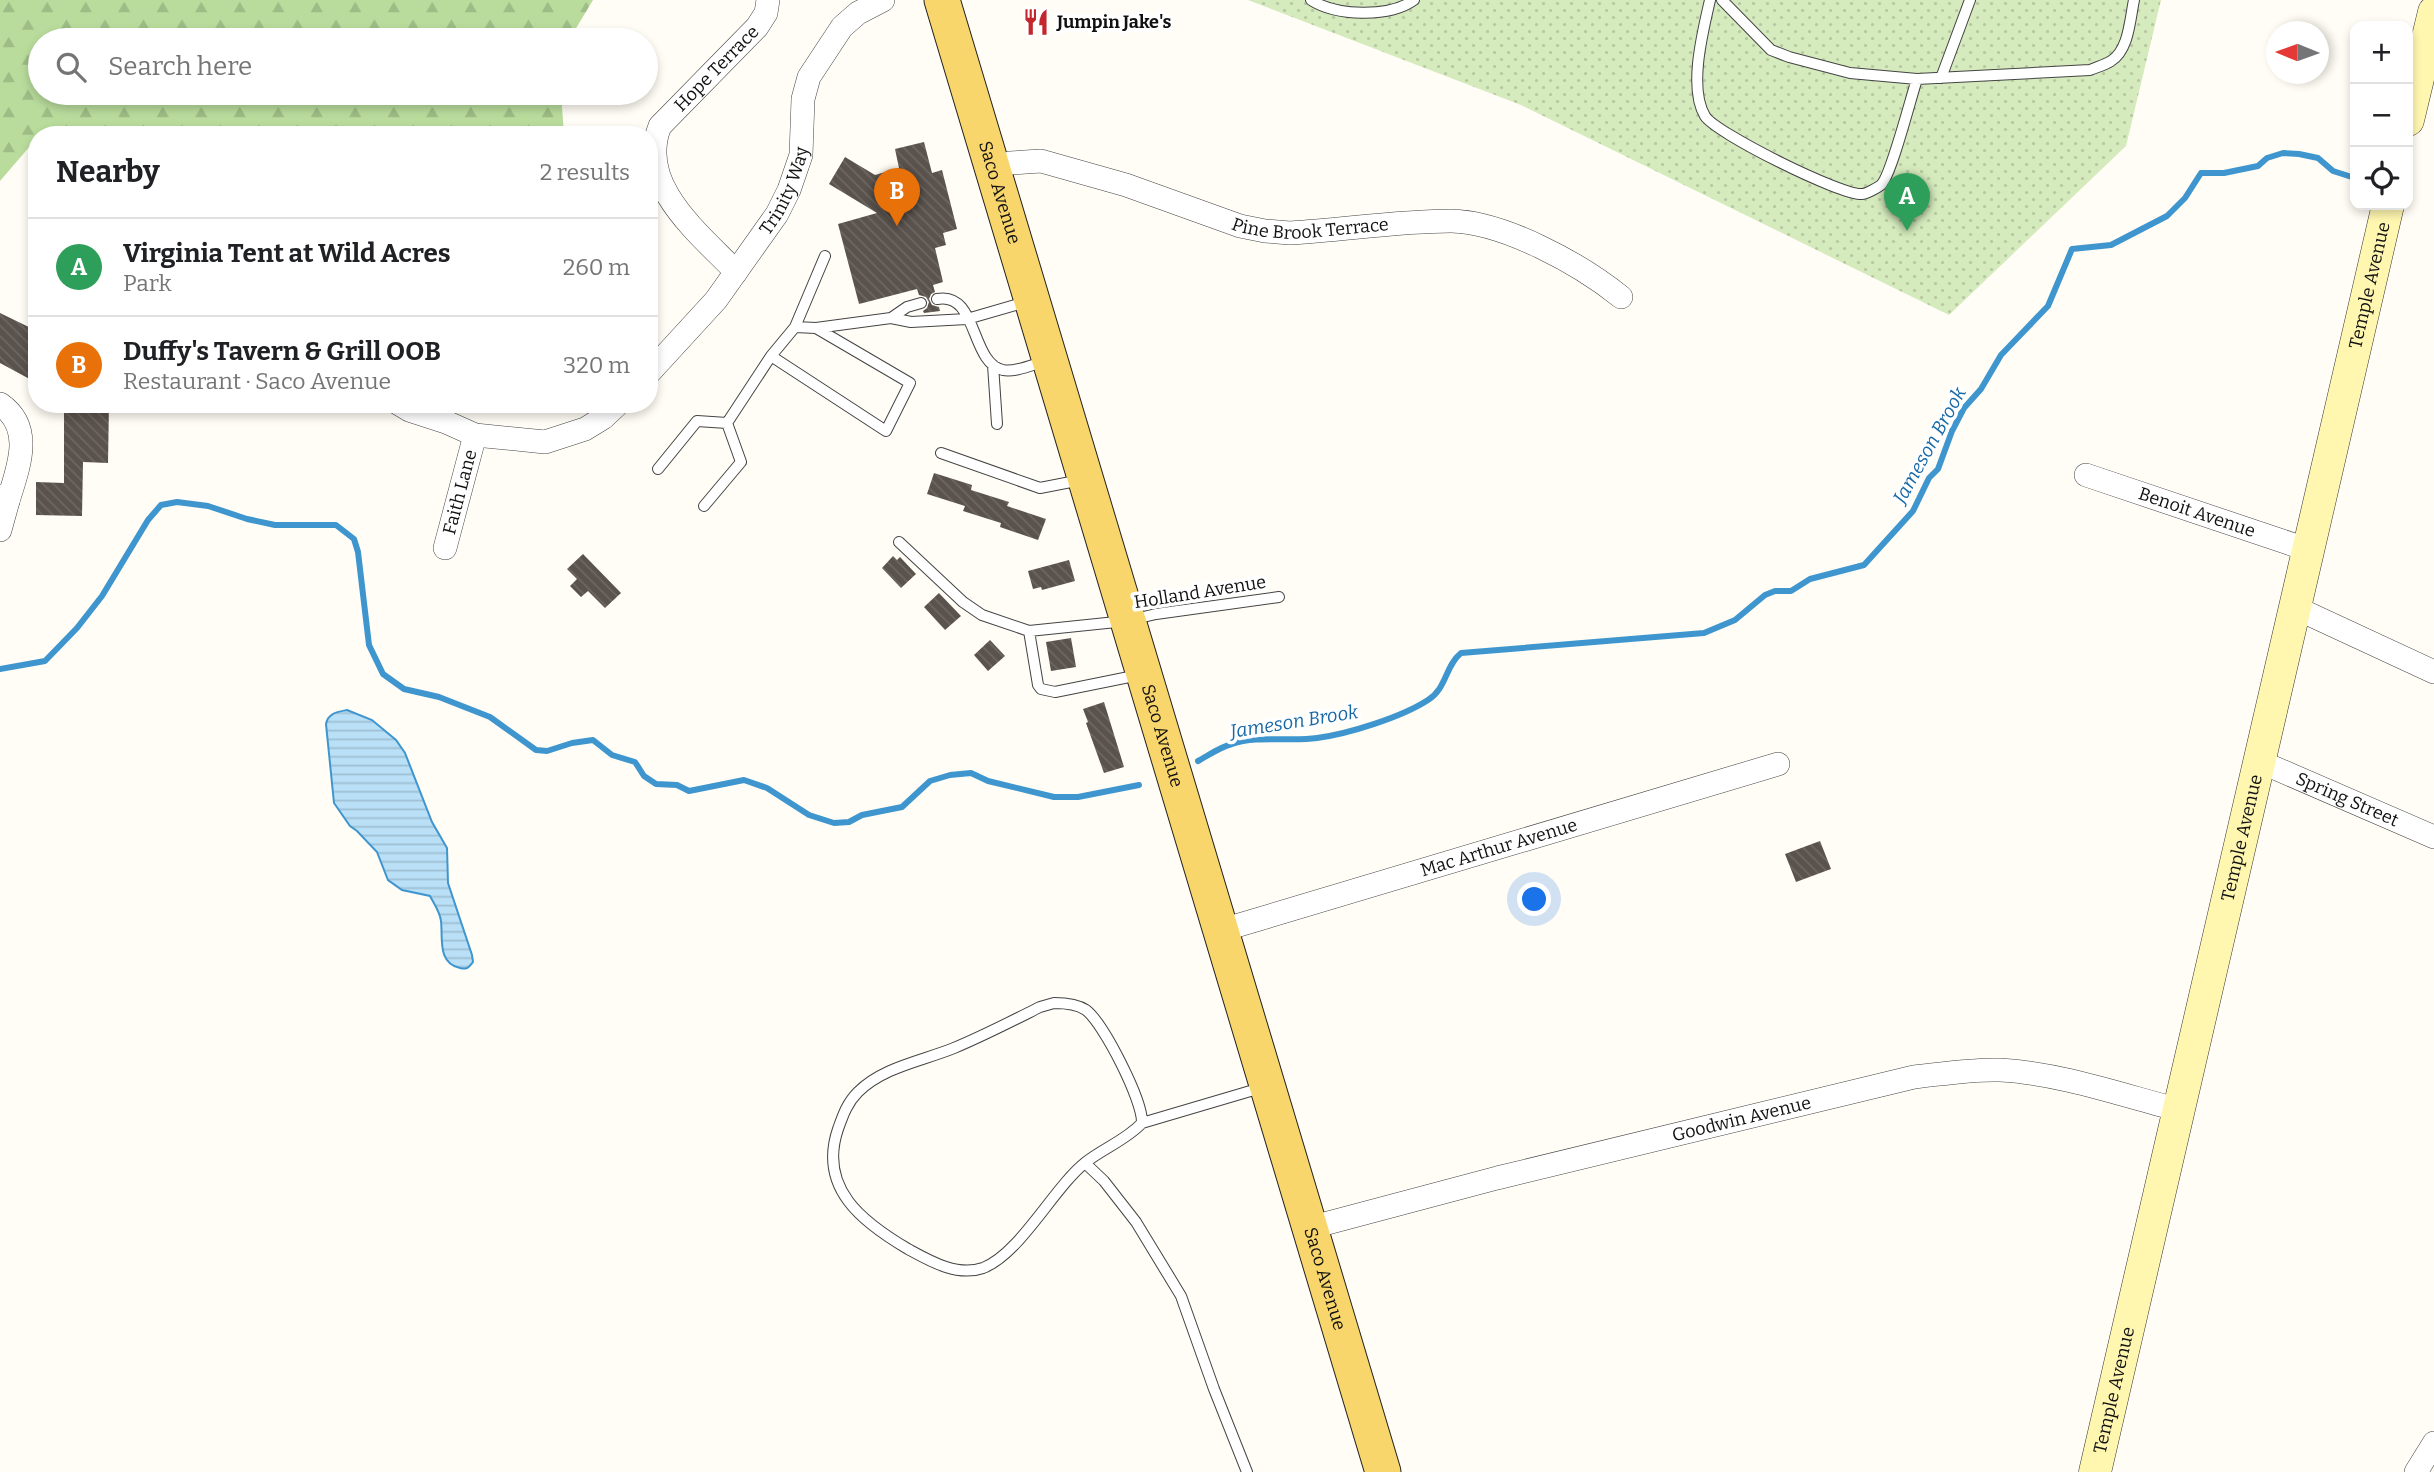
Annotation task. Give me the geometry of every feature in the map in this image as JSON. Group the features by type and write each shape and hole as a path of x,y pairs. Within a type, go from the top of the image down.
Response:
{"main road":[{"name":"Saco Avenue","path":"942,0 1382,1472"}],"street":[{"name":"Hope Terrace","path":"658,130 757,27 766,13 768,0"},
{"name":"Trinity Way","path":"658,364 682,340 736,272 777,214 801,155 803,99 809,77 842,27 858,13 883,0"},
{"path":"2413,99 2434,12"},
{"name":"Pine Brook Terrace","path":"991,168 1021,161 1041,161 1126,185 1203,214 1265,231 1290,233 1452,221 1484,226 1510,234 1562,258 1604,283 1621,297"},
{"name":"Hope Terrace","path":"658,173 666,194 680,213 736,272"},
{"name":"Temple Avenue","path":"2095,1472 2387,210"},
{"path":"0,404 16,419 20,436 20,450 4,499 0,530"},
{"path":"418,413 475,435 545,442 585,429 608,413"},
{"name":"Faith Lane","path":"445,548 475,435"},
{"name":"Benoit Avenue","path":"2086,475 2309,550"},
{"path":"2296,608 2434,672"},
{"name":"Spring Street","path":"2261,762 2434,837"},
{"name":"Mac Arthur Avenue","path":"1219,931 1778,764"},
{"name":"Goodwin Avenue","path":"1309,1228 1510,1175 1914,1077 1972,1070 2017,1072 2179,1110"},
{"path":"2416,1472 2434,1443"}],"lane":[{"path":"1311,0 1360,14 1403,8 1414,0"},
{"path":"1710,0 1698,73 1699,101 1706,117 1719,129 1740,141 1834,188 1862,194 1882,184 1893,161 1917,79"},
{"path":"1722,0 1771,50 1789,58 1850,73 1917,79 2090,70 2119,55 2134,0"},
{"path":"1941,78 1970,0"},
{"path":"727,423 771,356 795,327 825,256"},
{"path":"937,299 945,297 956,301 985,357 993,365 1004,371 1048,360"},
{"path":"795,327 816,328 891,318 911,321 967,319 1032,300"},
{"path":"891,318 907,307 921,303"},
{"path":"771,356 886,431 910,383 816,328"},
{"path":"993,365 997,424"},
{"path":"658,468 697,421 727,423"},
{"path":"704,506 741,463 727,423"},
{"path":"941,453 1040,488 1084,480"},
{"path":"899,541 962,603 982,615 1029,631 1038,685 1048,692 1142,674"},
{"name":"Holland Avenue","path":"1029,631 1126,621 1156,614 1279,597"},
{"path":"1142,1123 1133,1093 1101,1025 1084,1009 1054,1003 954,1048 876,1079 858,1092 844,1110 835,1136 832,1158 835,1178 844,1194 857,1212 877,1231 935,1264 965,1271 984,1268 1010,1249 1085,1163 1135,1131 1142,1123 1266,1086"},
{"path":"1085,1163 1104,1181 1136,1222 1181,1296 1247,1472"}],"green space":[{"path":"0,0 593,0 576,28 28,28 28,105 562,105 563,126 28,126 28,148 0,181"},
{"path":"1248,0 2161,0 2126,146 1949,315 1521,105"}],"water":[{"path":"347,710 372,720 396,740 405,753 432,822 447,848 448,883 472,955 473,962 468,968 462,969 453,965 444,955 440,918 430,896 402,890 388,880 377,852 350,826 334,803 326,724 331,715"}],"building":[{"path":"924,142 932,173 942,170 957,229 943,233 946,245 935,248 943,282 933,285 935,292 929,299 940,311 924,313 929,302 926,297 919,295 917,289 859,304 838,224 877,213 829,184 845,157 875,175 899,168 895,149"},
{"path":"0,313 28,327 28,378 0,363"},
{"path":"64,413 109,413 108,463 83,462 82,516 36,515 36,482 64,483"},
{"path":"934,473 972,485 971,490 1009,502 1007,506 1046,519 1038,540 1000,527 1001,523 963,511 965,506 927,494"},
{"path":"583,554 621,593 605,608 588,591 581,597 570,586 577,579 567,569"},
{"path":"893,556 897,560 900,557 916,574 901,588 882,568"},
{"path":"1069,560 1075,581 1042,590 1041,587 1033,589 1028,571"},
{"path":"939,593 961,616 945,630 924,607"},
{"path":"1071,638 1076,667 1051,671 1046,642"},
{"path":"990,640 1005,656 988,671 974,655"},
{"path":"1104,702 1124,767 1104,773 1083,709"},
{"path":"1820,841 1831,869 1796,882 1785,854"}],"waterway":[{"name":"Jameson Brook","path":"1198,761 1223,747 1242,741 1330,736 1404,713 1434,695 1461,653 1704,633 1735,620 1765,595 1775,591 1791,591 1810,579 1864,565 1913,511 1929,478 1938,469 1964,408 1981,389 2001,355 2048,306 2072,249 2111,245 2167,216 2185,198 2201,173 2224,173 2258,166 2267,158 2283,153 2318,158 2333,171 2350,176"},
{"name":"Jameson Brook","path":"0,669 45,661 77,628 102,596 148,520 161,505 177,502 208,506 275,525 336,525 354,539 358,552 369,645 383,674 404,689 439,697 490,717 536,750 547,751 593,740 612,755 635,762 644,776 656,784 677,785 689,791 744,780 767,788 809,815 834,823 849,822 862,815 902,807 930,781 950,775 971,773 988,781 1054,797 1078,797 1139,785"}],"place":[{"name":"Jumpin Jake's","path":"1036,22"},
{"name":"Duffy's Tavern & Grill OOB","path":"897,226"},
{"name":"Virginia Tent at Wild Acres","path":"1907,231"}]}
